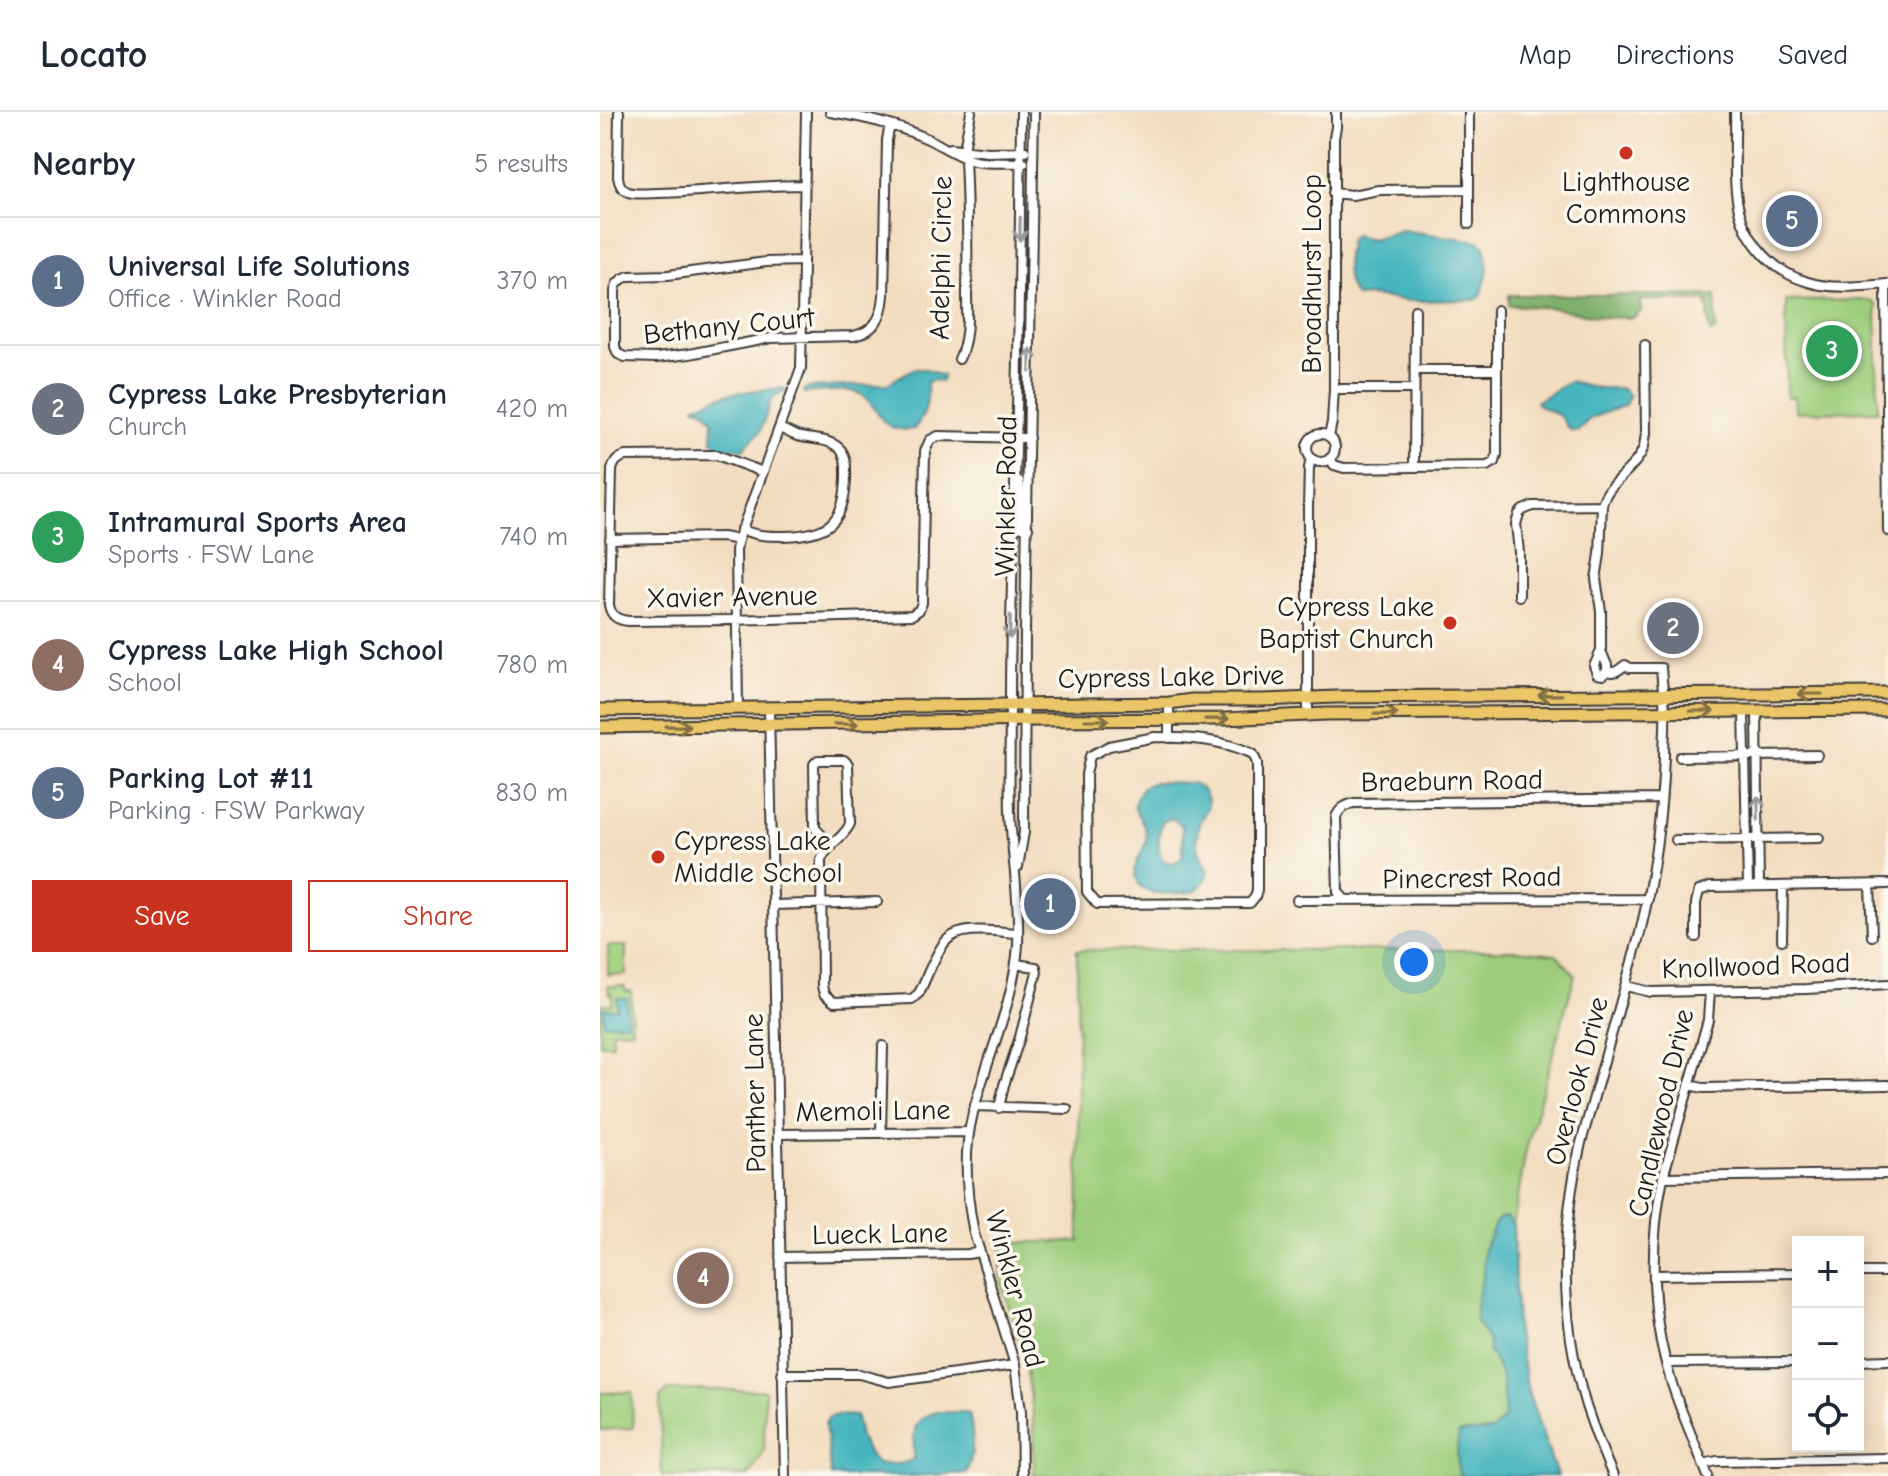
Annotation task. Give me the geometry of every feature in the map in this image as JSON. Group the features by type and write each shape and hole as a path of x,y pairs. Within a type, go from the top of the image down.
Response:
{"main road":[{"name":"Cypress Lake Drive","path":"600,710 1169,703 1307,698 1888,693"},
{"name":"Cypress Lake Drive","path":"600,727 1173,720 1308,715 1888,710"}],"street":[{"path":"619,112 619,184 631,193 804,185"},
{"path":"738,709 736,550 801,368 806,112"},
{"path":"830,112 890,125 965,154 977,162 1033,163"},
{"name":"Adelphi Circle","path":"959,359 967,329 969,234 965,154 971,112"},
{"name":"Winkler Road","path":"1021,112 1010,705 1010,813 1019,898 1018,933 1010,992 975,1106 967,1150 968,1193 974,1233 1015,1365 1021,1411 1022,1476"},
{"name":"Winkler Road","path":"1016,880 1024,832 1034,112"},
{"name":"Broadhurst Loop","path":"1330,458 1334,450 1329,437 1334,389 1333,193 1336,112"},
{"path":"1469,112 1469,224"},
{"path":"1735,112 1737,201 1744,226 1758,248 1777,266 1809,283 1832,286 1887,284 1888,531"},
{"name":"Bethany Court","path":"803,261 766,262 622,279 617,284 614,339 618,354 656,358 755,340 854,336 866,332 879,320 884,296 887,140 890,125"},
{"path":"965,154 1033,151"},
{"path":"1333,193 1352,195 1379,190 1469,189"},
{"path":"1414,467 1415,310"},
{"path":"1311,458 1321,462 1330,458 1334,465 1344,468 1487,466 1495,462 1497,310"},
{"path":"1519,596 1516,530 1519,514 1533,506 1602,505 1602,499 1633,464 1644,446 1645,345"},
{"path":"1415,370 1497,370"},
{"path":"1334,389 1414,389"},
{"path":"741,529 764,536 810,535 831,524 844,505 846,466 843,452 831,443 780,428"},
{"path":"1308,715 1308,508 1311,458 1307,446 1311,437 1320,434 1329,437"},
{"name":"Xavier Avenue","path":"763,472 725,457 708,454 619,458 612,470 610,612 621,620 629,621 912,615 919,610 923,596 925,451 930,440 938,436 1017,437"},
{"path":"1017,437 1029,438"},
{"path":"1016,469 1022,527 1028,528"},
{"name":"Overlook Drive","path":"1602,505 1596,579 1601,611 1601,651 1607,671 1612,673 1625,665 1630,668 1661,668 1665,711 1661,799 1648,899 1581,1143 1573,1176 1566,1237 1566,1301 1572,1348 1586,1407 1613,1476"},
{"path":"610,539 723,537 738,540"},
{"path":"1488,713 1489,696"},
{"path":"1169,703 1173,738"},
{"name":"Panther Lane","path":"769,708 785,1476"},
{"path":"1744,711 1748,886"},
{"path":"1757,711 1759,886"},
{"path":"1192,737 1241,748 1253,754 1257,763 1255,897 1250,903 1097,904 1087,892 1086,774 1090,756 1109,746 1132,740 1173,738 1192,737"},
{"path":"1680,757 1817,755"},
{"path":"832,846 815,828 814,764 818,760 844,760 848,764 850,824 846,832 832,846 824,852 821,860 823,991 830,1001 912,999 919,993 945,942 953,935 973,931 1018,933"},
{"name":"Braeburn Road","path":"1345,900 1338,892 1336,817 1345,805 1661,799"},
{"path":"1676,840 1819,838"},
{"path":"1696,937 1699,891 1710,887 1888,884"},
{"path":"1870,885 1872,936"},
{"path":"1782,940 1783,886"},
{"name":"Pinecrest Road","path":"1297,900 1648,899"},
{"path":"773,905 877,902"},
{"path":"999,1108 1037,972 1036,967 1016,964"},
{"name":"Knollwood Road","path":"1626,986 1651,992 1888,984"},
{"name":"Candlewood Drive","path":"1708,1476 1676,1397 1666,1363 1656,1315 1654,1275 1656,1223 1663,1177 1710,1012 1710,991"},
{"path":"881,1132 883,1046"},
{"path":"1689,1085 1703,1088 1888,1085"},
{"path":"975,1106 1067,1109"},
{"name":"Memoli Lane","path":"778,1134 969,1132"},
{"path":"1663,1177 1888,1174"},
{"name":"Lueck Lane","path":"780,1257 962,1255 979,1252"},
{"path":"1864,1272 1888,1272"},
{"path":"1654,1275 1792,1273"},
{"path":"1864,1361 1888,1360"},
{"path":"1666,1363 1792,1362"},
{"path":"782,1374 859,1374 889,1382 1015,1365"},
{"path":"1703,1464 1717,1461 1888,1458"}],"green space":[{"path":"1509,295 1716,295 1716,330 1710,333 1707,301 1640,300 1641,311 1633,318 1509,305"},
{"path":"1870,300 1876,305 1878,411 1796,412 1795,397 1787,397 1786,301"},
{"path":"608,946 626,946 626,975 608,975"},
{"path":"1077,950 1517,950 1556,954 1575,975 1526,1150 1513,1226 1517,1334 1528,1392 1557,1476 1034,1476 1033,1414 1025,1358 1001,1282 1001,1243 1079,1241"},
{"path":"608,986 625,986 625,991 631,991 632,1030 613,1030 613,1044 600,1044 600,1004 612,1004"},
{"path":"668,1390 765,1390 764,1451 750,1474 662,1476 660,1398"},
{"path":"632,1392 633,1428 600,1430 600,1393"}],"water":[{"path":"1401,230 1478,241 1485,246 1488,271 1481,296 1475,300 1410,301 1356,297 1347,277 1350,238 1354,235 1372,239"},
{"path":"913,369 926,369 943,376 941,382 927,382 926,407 914,429 891,427 864,396 855,392 803,391 806,388 887,384"},
{"path":"1569,381 1597,388 1620,388 1629,396 1625,405 1594,417 1572,431 1560,416 1536,402"},
{"path":"786,390 772,398 760,432 743,449 718,447 712,441 713,420 704,409 695,407 728,394"},
{"path":"1154,782 1193,783 1203,790 1208,800 1196,842 1208,871 1194,891 1154,893 1138,882 1135,867 1145,845 1146,833 1136,812 1135,802 1142,787","holes":["1172,818 1182,826 1181,859 1166,862 1159,849 1162,822"]},
{"path":"617,998 627,998 627,1023 604,1024 603,1008 617,1009"},
{"path":"1507,1217 1513,1226 1517,1334 1528,1392 1557,1476 1460,1476 1459,1472 1459,1433 1492,1431 1505,1417 1502,1378 1489,1353 1488,1340 1476,1321 1484,1250 1495,1223"},
{"path":"937,1412 969,1414 972,1444 966,1473 831,1476 825,1424 829,1417 856,1416 860,1436 868,1452 877,1464 891,1464 913,1459 917,1424"}],"place":[{"name":"Lighthouse Commons","path":"1626,153"},
{"name":"Parking Lot #11","path":"1792,221"},
{"name":"Intramural Sports Area","path":"1832,351"},
{"name":"Cypress Lake Baptist Church","path":"1450,623"},
{"name":"Cypress Lake Presbyterian","path":"1673,628"},
{"name":"Cypress Lake Middle School","path":"658,857"},
{"name":"Universal Life Solutions","path":"1050,904"},
{"name":"Cypress Lake High School","path":"703,1278"}]}
